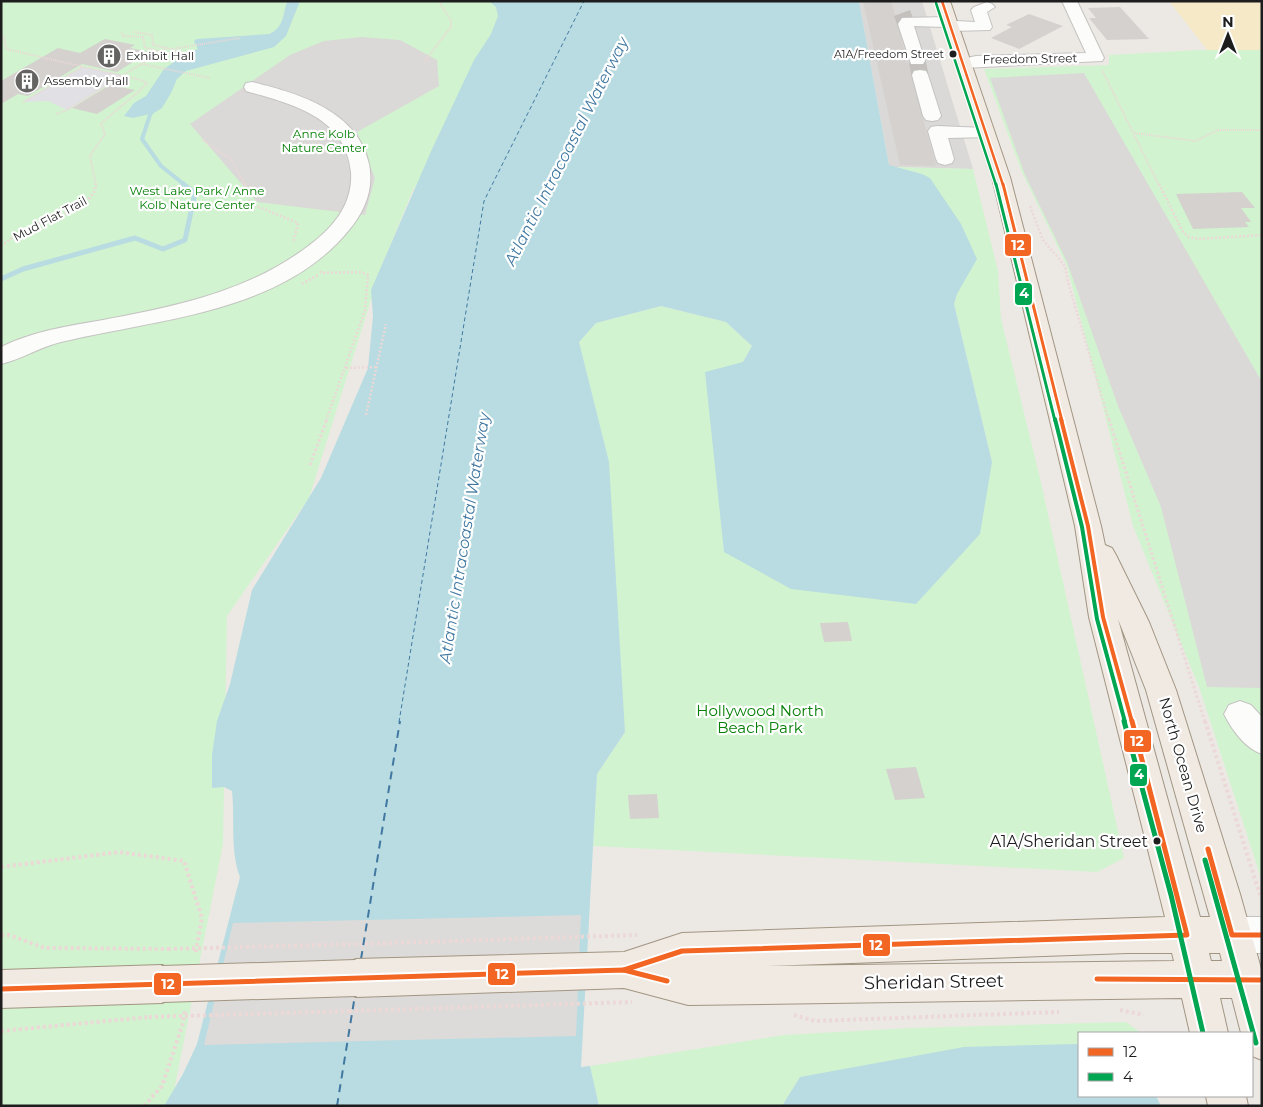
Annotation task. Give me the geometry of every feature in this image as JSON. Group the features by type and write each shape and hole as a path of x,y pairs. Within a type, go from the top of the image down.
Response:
{"main road":[{"name":"North Ocean Drive","path":"942,1 1002,177 1088,526 1103,617 1125,693 1187,935 1209,1032"},
{"name":"North Ocean Drive","path":"1088,526 1134,622 1161,690 1247,935 1262,1041"},
{"name":"Sheridan Street","path":"623,970 682,951 1128,935 1247,935"},
{"name":"Sheridan Street","path":"1,989 172,980 623,970 688,986 1137,979 1253,980"}],"street":[{"path":"1069,1 1096,58"},
{"path":"945,159 904,16 950,24 987,34 979,10 987,7"},
{"name":"Freedom Street","path":"964,63 976,61 1096,58"},
{"path":"1,357 28,344 52,336 189,310 257,286 307,259 344,225 355,208 362,175 358,154 343,128 294,100 252,87"},
{"path":"936,126 986,132"},
{"path":"1251,713 1262,740"}],"path":[{"path":"424,62 448,35 452,25 451,20 440,3 441,1"},
{"path":"122,32 123,36 134,38 152,36"},
{"path":"134,32 152,36"},
{"path":"1,35 4,37 6,49 123,76"},
{"path":"152,36 153,45 172,49 239,38 240,40 214,44"},
{"path":"143,37 145,48 161,52 174,52 196,47 195,45"},
{"path":"56,114 66,110 167,48"},
{"path":"1096,58 1183,232 1189,237 1199,238 1262,236"},
{"path":"142,64 210,78"},
{"path":"23,102 82,67"},
{"name":"Mud Flat Trail","path":"1,246 25,229 78,207 92,197 96,186 90,156 105,134 101,124 119,106 136,95 146,83 123,76"},
{"path":"1134,133 1195,141 1218,130 1262,130"},
{"path":"202,140 231,159 243,178 251,204 298,222 292,250 296,254 322,266 321,273 360,272 368,275 365,310 310,465"},
{"path":"1030,204 1043,240 1065,266 1099,388 1260,895"},
{"path":"366,415 378,368 386,324"},
{"path":"346,368 378,368"},
{"path":"1,867 119,852 184,862 202,918 195,957"},
{"path":"1,935 9,935 45,948 172,980 623,970"},
{"path":"1,1031 623,970"},
{"path":"144,1106 162,1086 182,1026 172,980"}],"shaded area":[{"path":"859,1 922,1 973,169 894,167 889,165"},
{"path":"361,37 400,40 437,60 439,86 357,132 375,178 365,215 257,202 190,124 290,55 324,41"},
{"path":"82,67 123,75 67,110 48,101 23,102"},
{"path":"1084,73 1262,382 1262,688 1207,687 1161,507 1118,406 1067,262 1025,175 990,78"}],"sand":[{"path":"1169,1 1258,1 1262,5 1262,128 1215,60"}],"green space":[{"name":"West Lake Park / Anne Kolb Nature Center","path":"1,1 527,1 412,192 381,268 309,498 227,616 223,844 171,1106 1,1106"},
{"path":"1198,50 1262,50 1262,881 1199,687 1133,526 1067,266 1021,170 984,69 1109,65 1109,55"},
{"name":"Hollywood North Beach Park","path":"894,167 973,169 998,271 1001,319 1040,478 1124,858 1097,872 593,846 597,774 625,732 579,341 596,323 661,306 726,322 752,346 743,362 720,496 724,552 992,462 954,304 957,294 922,174"},
{"path":"1126,1022 1140,1032 1078,1032 1078,1045 800,1077 782,1106 599,1106 590,1066 784,1035 910,1028"}],"water":[{"path":"287,1 300,1 286,36 274,47 186,71 177,79 162,108 154,113 133,118 124,116 134,103 146,96 164,69 185,54 198,49 194,41 197,39 269,34 278,28 284,16"},
{"name":"Atlantic Intracoastal Waterway","path":"489,1 859,1 889,165 930,178 961,224 977,259 957,294 954,304 992,462 980,534 916,604 791,589 724,552 705,372 743,362 752,346 726,322 661,306 596,323 579,342 609,462 625,732 597,774 581,1067 590,1066 599,1106 164,1106 183,1074 197,1044 240,877 235,856 232,791 224,787 212,788 212,755 217,721 230,684 252,590 321,478 368,368 373,316 371,290 432,149 474,60 491,34 498,16 496,7"},
{"path":"1076,1044 1078,1045 1078,1097 1156,1097 1161,1106 782,1106 800,1077 964,1047"}],"pier":[{"path":"581,915 576,1036 204,1045 233,923"}],"building":[{"path":"863,1 891,1 936,166 900,165"},
{"path":"1120,7 1149,39 1107,40 1089,18 1096,18 1088,8"},
{"path":"1029,14 1063,26 1019,49 991,38 1012,27 1006,25"},
{"path":"105,39 135,45 130,48 149,52 117,72 82,64 28,96 18,94 1,104 1,81 58,48 80,53"},
{"path":"110,85 135,90 97,114 72,108"},
{"path":"1242,192 1255,208 1241,208 1251,222 1245,222 1249,227 1193,229 1176,194"},
{"path":"848,622 852,641 824,642 820,623"},
{"path":"916,767 925,798 895,800 886,769"},
{"path":"657,794 659,818 630,819 628,795"}],"waterway":[{"path":"155,107 150,115 142,139 161,166 185,185"},
{"path":"1,279 23,269 135,238 163,249 185,240 195,193 183,184"}],"ferry route":[{"path":"399,722 484,201 584,1"},
{"path":"361,959 400,721"},
{"path":"337,1106 355,995"}],"tunnel":[{"path":"902,13 906,24"},
{"path":"917,61 920,75"}],"transit line":[{"name":"12","path":"624,970 682,951 1187,935 1125,693 1103,617 1088,526 1001,177 942,1"},
{"name":"4","path":"936,3 995,179 1082,527 1097,619 1171,895 1203,1032"},
{"name":"12","path":"1208,849 1232,935 1262,935"},
{"name":"4","path":"1205,860 1253,1032"},
{"name":"12","path":"1,989 624,970 667,981"},
{"name":"12","path":"1097,979 1262,980"},
{"name":"4","path":"1253,1032 1256,1043"}],"place":[{"name":"A1A/Freedom Street","path":"953,54"},
{"name":"Exhibit Hall","path":"109,56"},
{"name":"Assembly Hall","path":"27,81"},
{"name":"A1A/Sheridan Street","path":"1157,841"}],"park label":[{"name":"Anne Kolb Nature Center","path":"324,141"}]}
